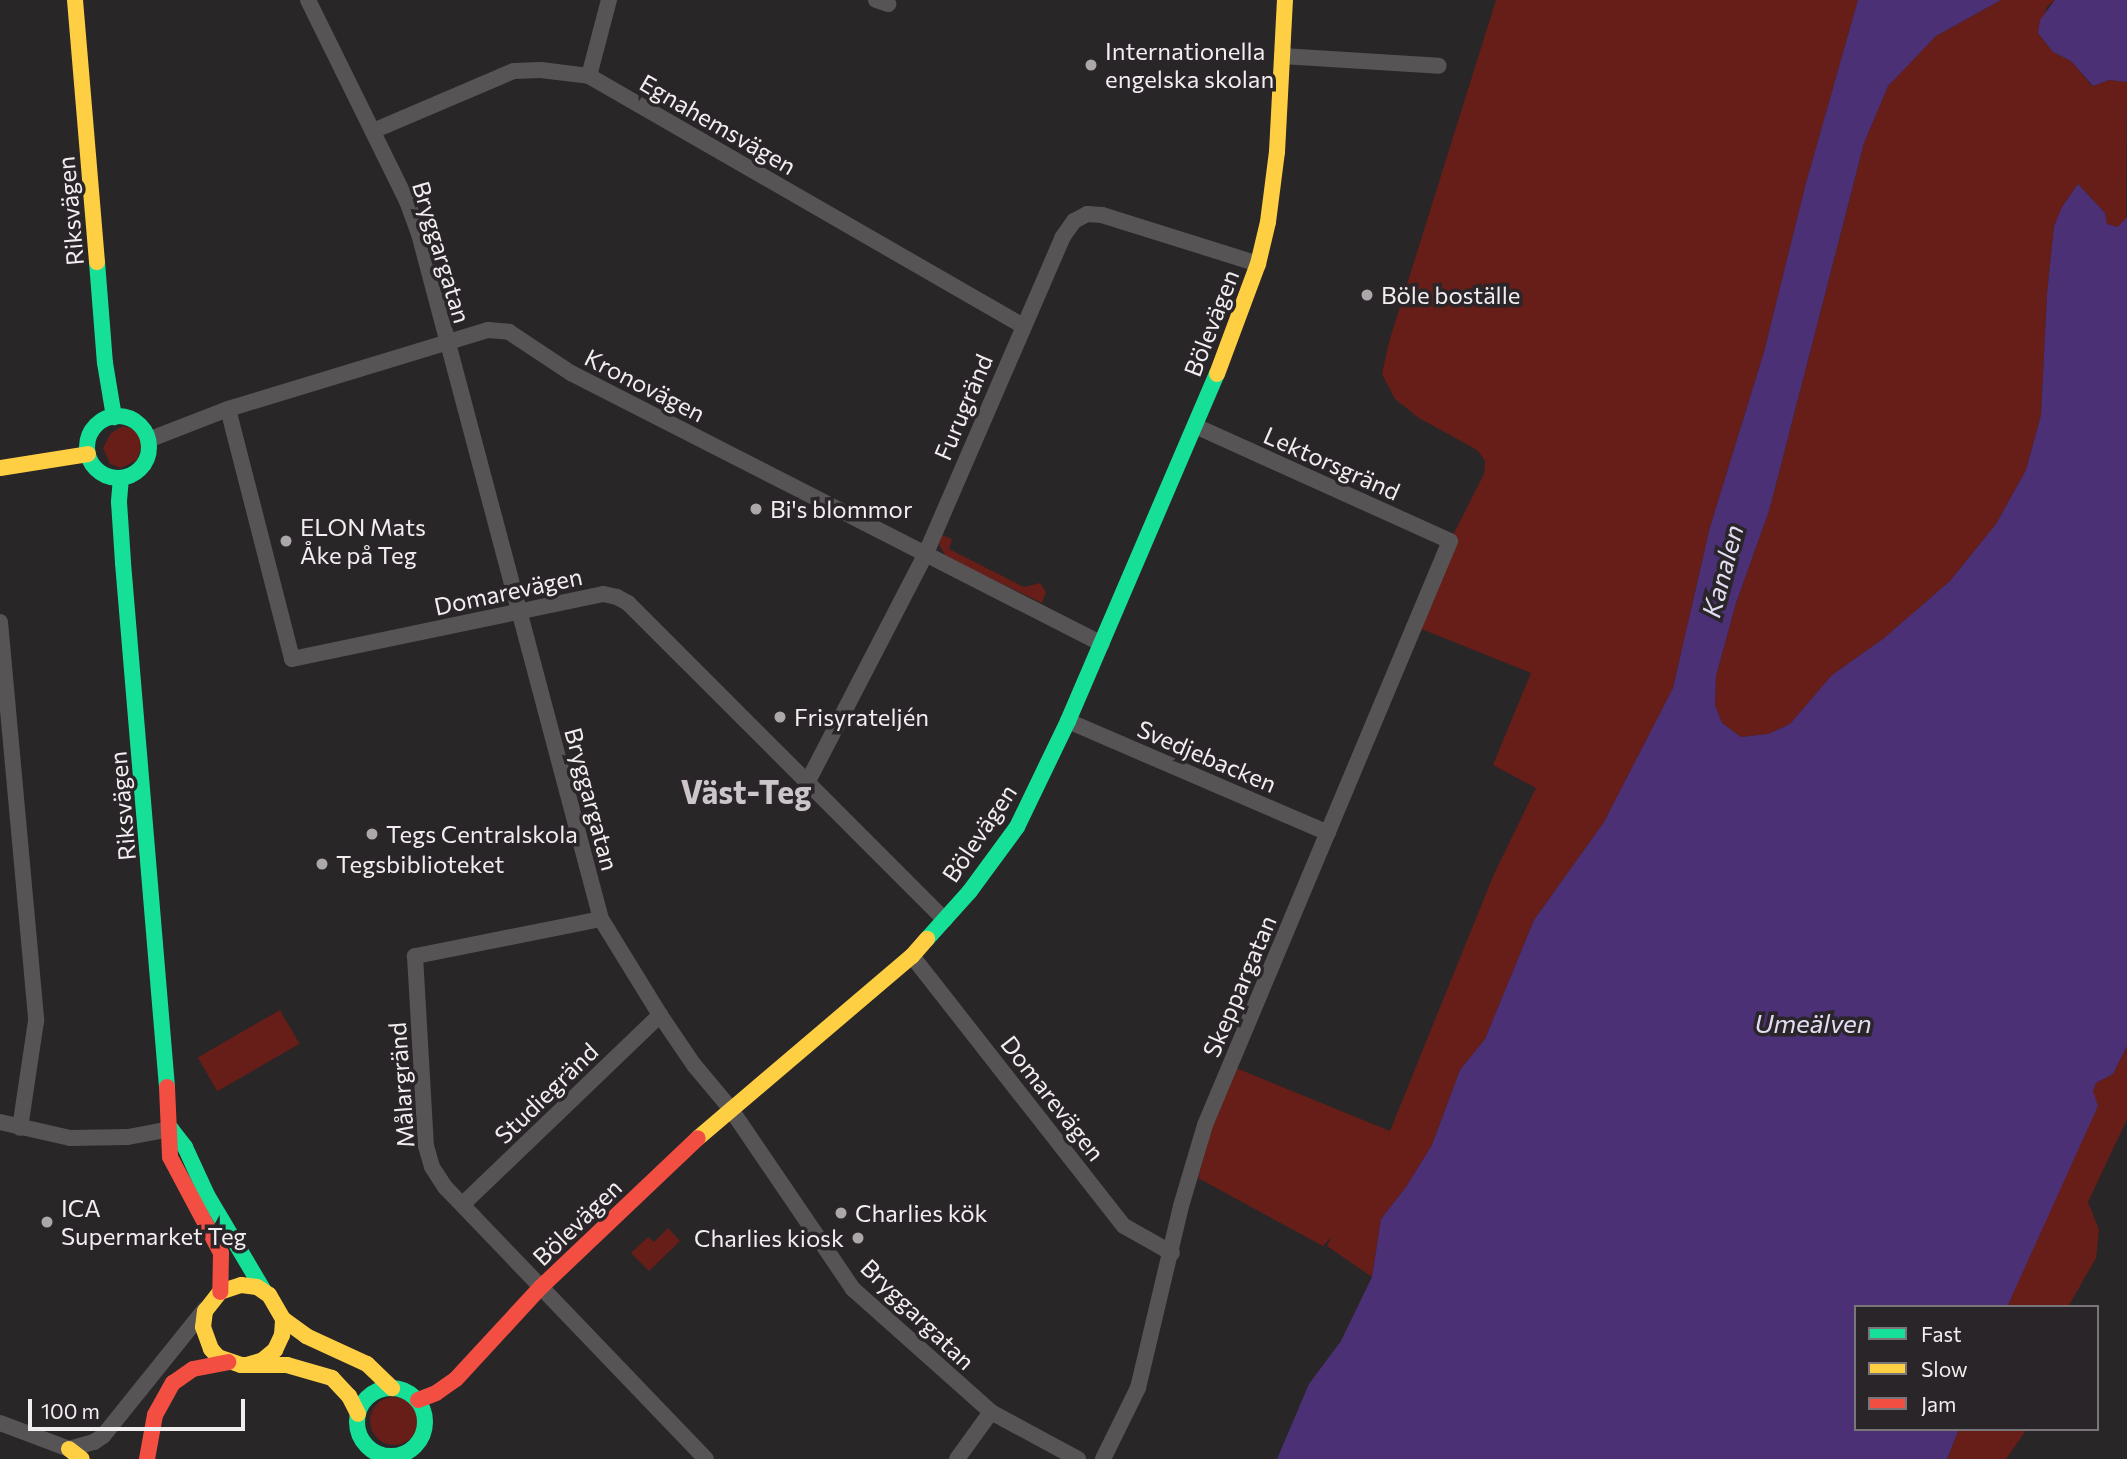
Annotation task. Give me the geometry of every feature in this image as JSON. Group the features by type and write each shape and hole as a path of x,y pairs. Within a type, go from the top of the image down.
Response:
{"street":[{"name":"Riksvägen","path":"75,0 105,363 114,417"},
{"name":"Bryggargatan","path":"308,0 407,201 433,283 446,343 601,919 694,1065 730,1108 853,1289 990,1412 1078,1459"},
{"path":"589,76 609,0"},
{"name":"Bölevägen","path":"418,1400 436,1393 456,1379 541,1287 730,1108 912,956 945,920 1017,827 1102,644 1195,426 1258,264 1268,222 1275,166 1285,0"},
{"path":"1282,56 1439,66"},
{"name":"Egnahemsvägen","path":"373,131 514,71 541,70 589,76 1023,326"},
{"name":"Furugränd","path":"807,783 926,553 1062,238 1074,221 1087,214 1102,215 1258,264"},
{"name":"Kronovägen","path":"148,440 228,409 488,330 509,332 571,373 1102,644"},
{"name":"Domarevägen","path":"228,409 292,659 603,594 628,603 945,920"},
{"path":"114,417 135,422 148,440 146,462 138,471 121,478 101,473 88,454 92,431 98,424 114,417"},
{"name":"Lektorsgränd","path":"1195,426 1450,541"},
{"path":"0,468 88,454"},
{"name":"Riksvägen","path":"121,478 119,502 123,563 171,1129 170,1157 221,1253 214,1298 203,1319 205,1338 218,1357 228,1362"},
{"name":"Skeppargatan","path":"1102,1459 1138,1388 1205,1125 1450,541"},
{"path":"0,622 36,1021 20,1128"},
{"name":"Svedjebacken","path":"1068,721 1328,833"},
{"name":"Målargränd","path":"601,919 415,956 426,1146 432,1167 445,1187 464,1203 706,1459"},
{"name":"Domarevägen","path":"912,956 1124,1226 1171,1253"},
{"name":"Studiegränd","path":"464,1203 660,1015"},
{"path":"0,1122 70,1138 128,1137 171,1129"},
{"name":"Riksvägen","path":"171,1129 186,1147 208,1195 264,1290 278,1306 283,1319 306,1336 367,1364 383,1376 392,1388"},
{"path":"69,1449 94,1442 103,1436 214,1298 242,1285 264,1290"},
{"path":"247,1365 263,1360 275,1350 282,1335 283,1319"},
{"path":"147,1459 149,1435 155,1415 173,1383 193,1369 228,1362 287,1365 332,1378 349,1396 358,1414 356,1459"},
{"path":"358,1414 366,1398 383,1389 392,1388 402,1389 418,1400 426,1418 422,1438 408,1452 387,1458 374,1452 359,1436"},
{"path":"957,1459 990,1412"},
{"path":"0,1423 69,1449 82,1459"}],"shaded area":[{"path":"1496,0 1858,0 1806,183 1764,352 1710,527 1673,688 1604,822 1534,920 1485,1039 1460,1070 1432,1145 1406,1187 1381,1219 1372,1277 1327,1246 1331,1237 1323,1246 1198,1178 1213,1123 1236,1068 1390,1131 1494,874 1536,788 1493,765 1531,673 1414,626 1450,541 1484,474 1485,461 1477,450 1419,418 1395,399 1382,374 1389,342"},
{"path":"2001,0 2055,0 2047,7 2038,33 2053,52 2071,61 2092,86 2109,80 2127,82 2126,220 2118,227 2107,224 2105,213 2078,184 2062,207 2054,226 2047,294 2041,415 2026,470 1996,524 1950,581 1883,639 1832,675 1790,724 1768,734 1741,737 1722,723 1715,705 1716,676 1736,603 1769,511 1864,143 1888,86 1908,64 1936,36"},
{"path":"123,426 137,430 142,445 137,460 121,468 110,464 103,448 111,433"},
{"path":"942,535 952,539 949,549 1024,587 1040,583 1046,592 1042,603 946,557 939,544"},
{"path":"280,1010 300,1044 217,1091 198,1058"},
{"path":"2127,1046 2127,1119 2088,1202 2099,1230 2096,1258 2069,1305 2008,1305 2096,1083 2113,1074"},
{"path":"668,1228 680,1241 649,1271 631,1253 648,1237 654,1242"},
{"path":"394,1397 411,1404 418,1421 411,1438 394,1445 377,1438 370,1421 377,1404"},
{"path":"1958,1431 2026,1431 2006,1459 1947,1459"}],"water":[{"name":"Umeälven","path":"1858,0 2001,0 1936,36 1888,86 1864,143 1769,511 1736,603 1716,676 1715,705 1722,723 1741,737 1768,734 1790,724 1832,675 1883,639 1950,581 1996,524 2026,470 2041,415 2047,294 2054,226 2062,207 2078,184 2105,213 2107,224 2118,227 2127,217 2127,1046 2113,1074 2096,1083 2093,1091 2098,1106 2008,1305 1854,1305 1854,1431 1958,1431 1947,1459 1277,1459 1309,1384 1341,1341 1372,1277 1381,1219 1406,1187 1432,1145 1460,1070 1485,1039 1534,920 1604,822 1673,688 1710,527 1764,352 1806,183"},
{"path":"2055,0 2127,0 2127,82 2109,80 2093,86 2071,61 2053,52 2038,33 2040,20"}],"traffic: fast":[{"path":"97,262 105,363 114,417"},
{"path":"927,939 970,891 1017,827 1068,721 1217,374"},
{"path":"118,416 140,425 149,447 140,469 118,478 96,469 87,447 96,425 118,416"},
{"path":"121,478 119,502 123,563 167,1087"},
{"path":"171,1129 185,1147 207,1195 264,1291"},
{"path":"384,1388 398,1388 410,1393 420,1403 425,1422 420,1441 410,1451 398,1456 384,1456 372,1451 362,1441 357,1429 357,1415 362,1403 372,1393 384,1388"}],"traffic: slow":[{"path":"75,0 97,262"},
{"path":"1217,374 1258,264 1268,222 1277,152 1285,0"},
{"path":"0,468 88,454"},
{"path":"698,1138 912,956 927,939"},
{"path":"247,1365 263,1360 275,1350 282,1335 283,1319 269,1295 257,1287 241,1285 220,1292 205,1311 203,1327 211,1349 218,1357 241,1365 287,1365 332,1378 349,1396 358,1414"},
{"path":"283,1319 306,1336 367,1364 392,1388"},
{"path":"69,1449 82,1459"}],"traffic: jam":[{"path":"167,1087 170,1157 221,1253 220,1292"},
{"path":"418,1400 436,1393 456,1379 541,1287 698,1138"},
{"path":"147,1459 155,1415 173,1383 193,1369 228,1362"}],"place":[{"name":"Internationella engelska skolan","path":"1091,65"},
{"name":"Böle boställe","path":"1367,295"},
{"name":"Bi's blommor","path":"756,509"},
{"name":"ELON Mats Åke på Teg","path":"286,541"},
{"name":"Frisyrateljén","path":"780,717"},
{"name":"Tegs Centralskola","path":"372,834"},
{"name":"Tegsbiblioteket","path":"322,864"},
{"name":"Charlies kök","path":"841,1213"},
{"name":"ICA Supermarket Teg","path":"47,1222"},
{"name":"Charlies kiosk","path":"858,1238"}],"district":[{"name":"Väst-Teg","path":"746,791"}],"water label":[{"name":"Kanalen","path":"1722,571"}]}
